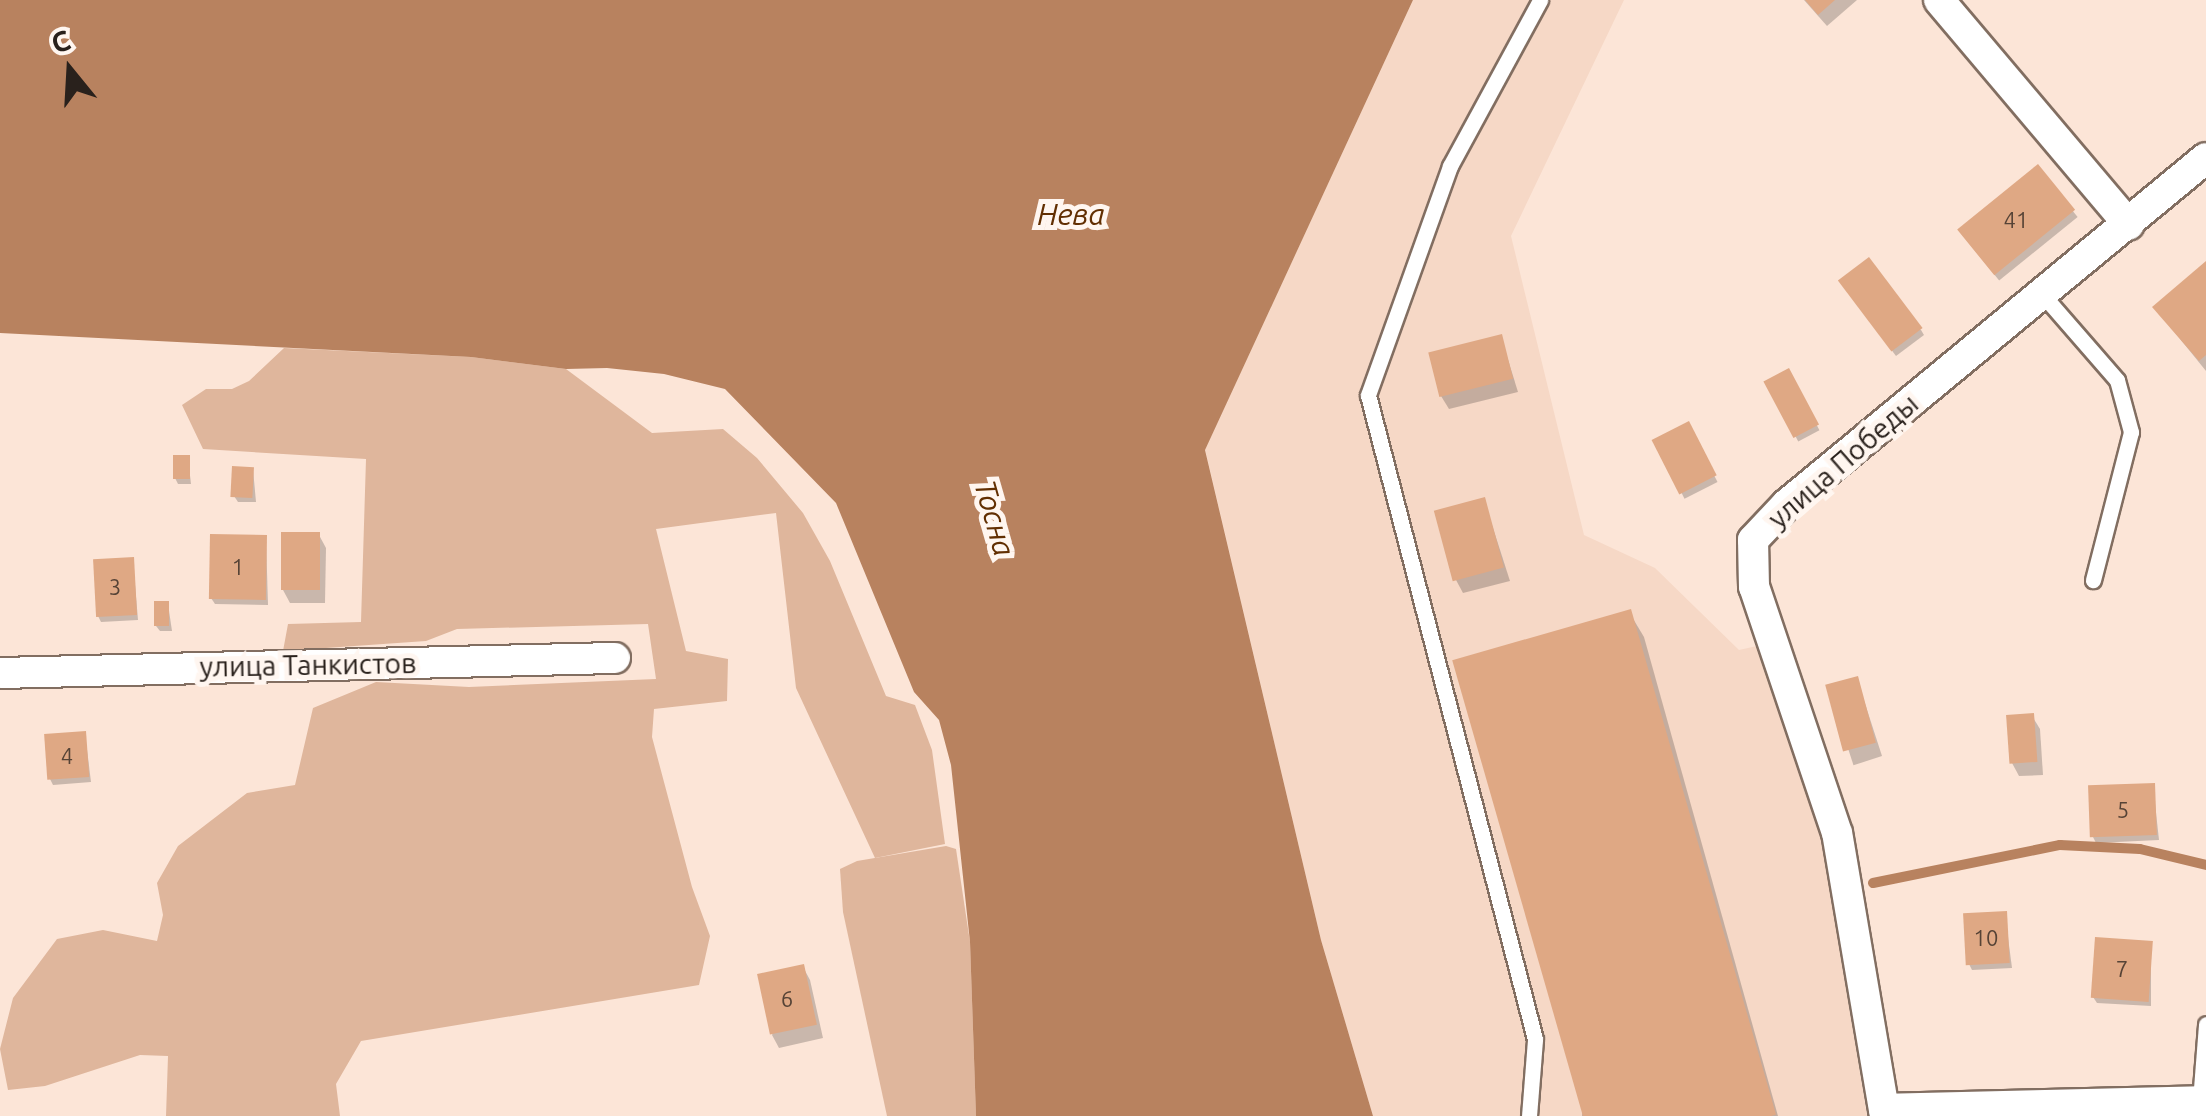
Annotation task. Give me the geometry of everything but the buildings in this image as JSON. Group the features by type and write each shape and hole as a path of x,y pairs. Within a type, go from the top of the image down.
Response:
{"street":[{"path":"1939,0 2129,225"},
{"name":"улица Победы","path":"1885,1112 1836,834 1754,587 1753,540 1788,504 2206,158"},
{"name":"улица Танкистов","path":"0,673 615,658"},
{"path":"1885,1112 2203,1101"}],"lane":[{"path":"1529,1116 1535,1039 1368,395 1450,166 1540,0"},
{"path":"2043,295 2117,380 2131,432 2093,580"},
{"path":"2203,1101 2206,1024"}],"shaded area":[{"path":"1413,0 1624,0 1511,236 1584,535 1655,568 1739,650 1757,646 1821,837 1867,1116 1373,1116 1321,940 1205,449"},
{"path":"284,348 471,357 566,369 652,433 723,429 757,458 803,513 830,561 886,696 915,705 932,750 945,844 875,858 796,688 776,513 656,529 686,651 728,659 727,701 654,709 652,737 692,887 710,936 699,985 361,1041 336,1084 340,1116 166,1116 168,1056 140,1055 45,1086 8,1090 0,1049 13,998 57,939 103,930 157,941 163,915 157,883 178,846 247,793 295,785 313,708 376,682 469,687 656,679 648,624 457,629 426,641 283,651 288,624 361,622 366,459 203,449 182,405 206,389 232,389 249,381"},
{"path":"946,846 956,849 970,942 976,1116 887,1116 843,912 840,869 857,861"}],"water":[{"name":"Нева","path":"0,0 1413,0 1205,450 1321,940 1373,1116 976,1116 970,942 951,765 939,720 914,692 836,503 725,389 664,374 607,368 566,369 471,357 0,333"}],"waterway":[{"path":"1873,883 2060,845 2140,849 2206,865"}],"water label":[{"name":"Тосна","path":"995,518"}]}
